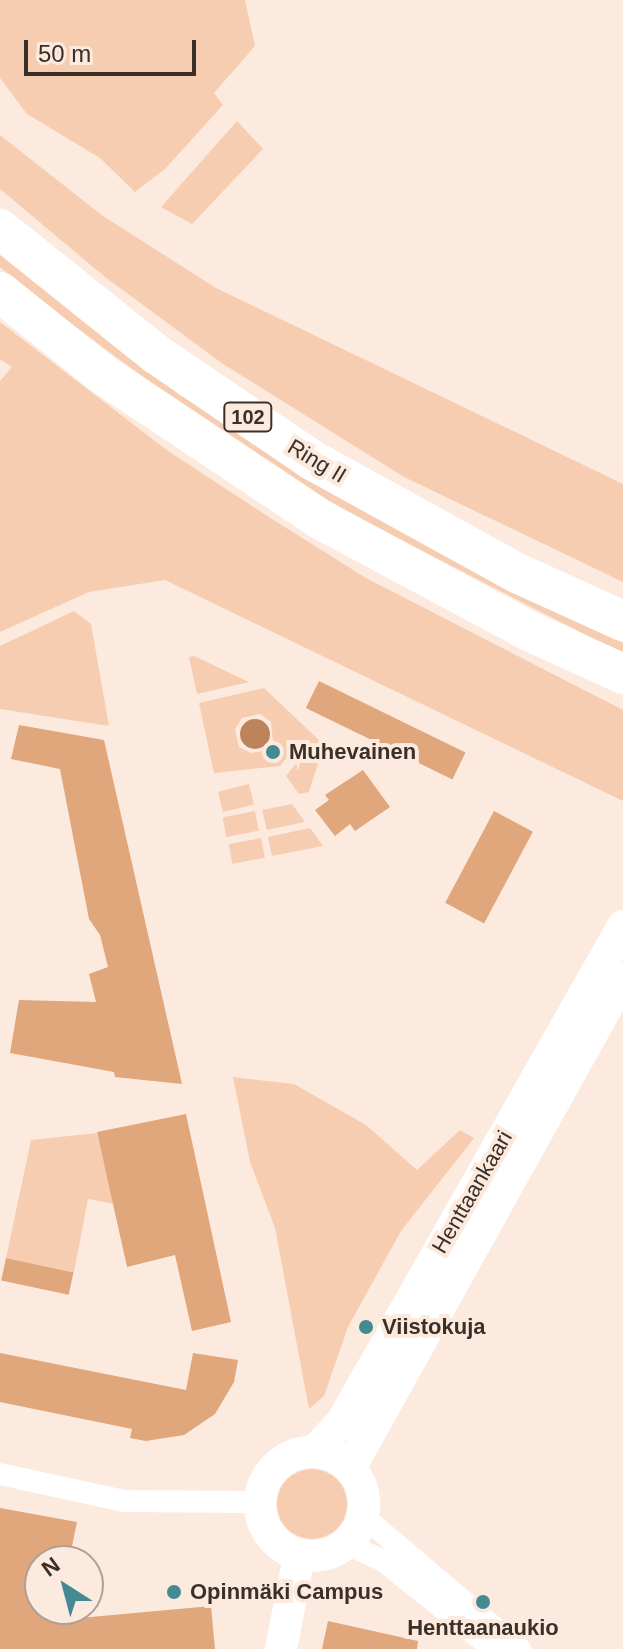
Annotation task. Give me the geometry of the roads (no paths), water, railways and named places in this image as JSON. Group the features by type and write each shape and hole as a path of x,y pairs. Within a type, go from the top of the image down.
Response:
{"highway":[{"name":"Ring II","path":"0,229 156,354 262,427 517,573 623,621"},
{"name":"102","path":"0,292 125,390 320,519 527,630 623,674"},
{"path":"517,573 596,586 623,596"}],"main road":[{"name":"Henttaankaari","path":"314,1452 342,1422 623,926"},
{"name":"Henttaankaari","path":"350,1468 623,978"},
{"path":"314,1452 350,1468 364,1499 363,1516 347,1544 332,1553 299,1556 267,1531 259,1502 276,1465 314,1452"},
{"path":"281,1649 299,1556"}],"street":[{"path":"0,1474 124,1501 259,1502"},
{"path":"363,1516 520,1649"},
{"path":"347,1544 382,1560 493,1649"}],"place":[{"name":"Muhevainen","path":"273,752"},
{"name":"Viistokuja","path":"366,1327"},
{"name":"Opinmäki Campus","path":"174,1592"},
{"name":"Henttaanaukio","path":"483,1602"}]}
